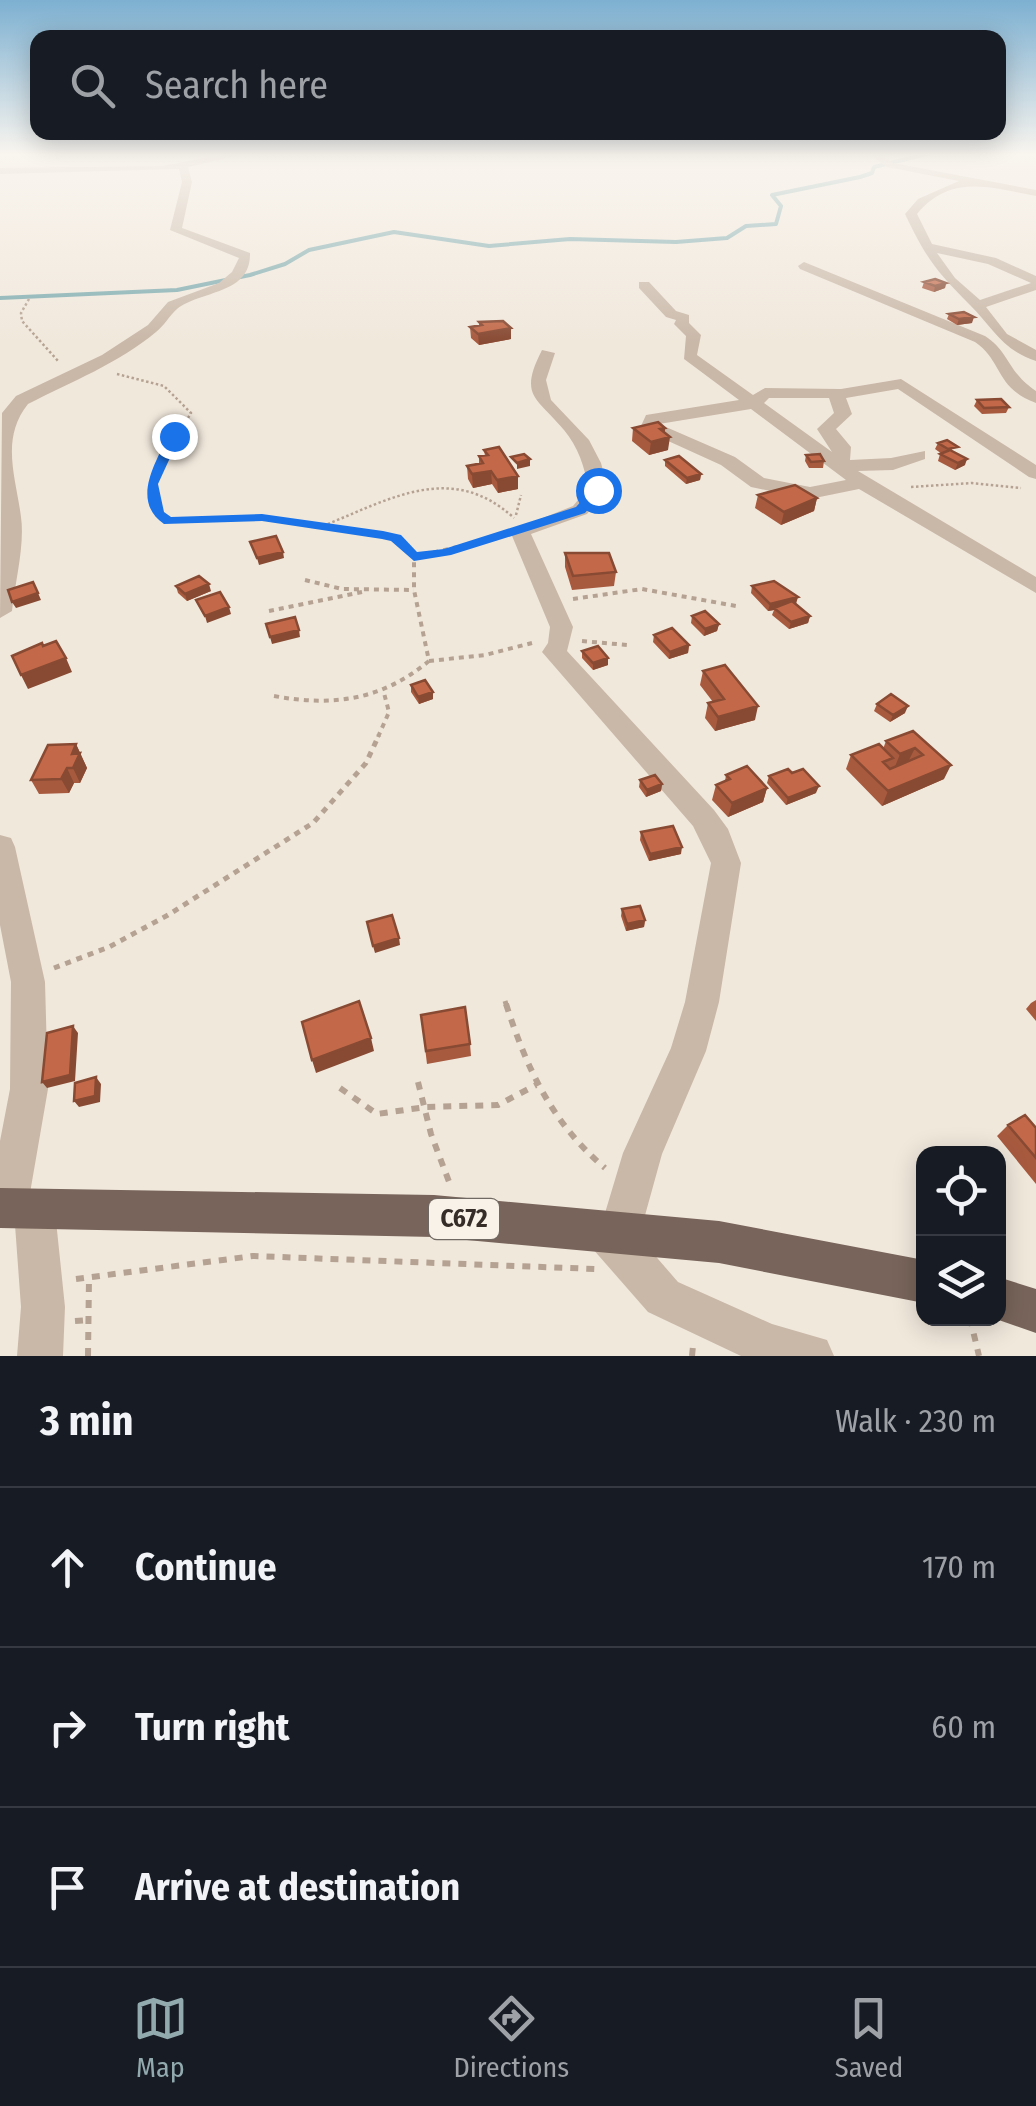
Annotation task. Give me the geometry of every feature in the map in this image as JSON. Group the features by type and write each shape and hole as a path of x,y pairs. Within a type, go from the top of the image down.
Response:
{"main road":[{"name":"C672","path":"14,1209 463,1219 622,1247 719,1242 916,1280"},
{"path":"1006,1302 1036,1311"}],"street":[{"path":"0,611 12,518 1,474 5,424 22,400 90,367 153,328 173,305 224,286 243,266 246,256 176,230 179,216"},
{"path":"913,216 950,280 978,304 1000,337 1036,356"},
{"path":"928,247 992,261 1036,284"},
{"path":"804,266 980,338 992,347 1010,380 1036,398"},
{"path":"978,304 1036,284"},
{"path":"644,285 671,314 684,318 681,324 694,335 689,356 869,487 1036,586"},
{"path":"546,354 538,380 543,402 566,419 575,433 596,473 598,490 580,510 517,525 542,588 554,601 560,642 554,652 671,784 702,813 723,848 726,863 702,1002 688,1051 664,1098 633,1189 622,1247 663,1296 770,1346 812,1356"},
{"path":"869,487 810,493 758,483 728,461 650,426 652,419 754,403 765,393 797,390 837,395 901,384 1036,473"},
{"path":"837,395 843,414 826,429 842,447 840,466"},
{"path":"840,466 892,464 919,455"},
{"path":"0,847 28,982 29,1089 14,1209 42,1283 40,1356"}],"path":[{"path":"29,299 21,314 22,321 40,345 60,362 164,386 191,413 174,436 152,484 158,514 168,521 262,518 396,538 414,556 414,590 429,661"},
{"path":"869,487 972,483 1036,490"},
{"path":"320,527 378,505 456,486 504,508 517,525"},
{"path":"517,525 521,496"},
{"path":"414,556 446,552 517,525"},
{"path":"305,580 367,591"},
{"path":"269,612 367,591 414,590"},
{"path":"554,601 642,590 736,606"},
{"path":"274,696 334,702 360,700 408,681 429,661 485,655 530,642 627,646"},
{"path":"28,982 109,947 168,915 312,824 366,763 389,712 384,693"},
{"path":"506,1001 536,1085 558,1121 587,1154 633,1189"},
{"path":"418,1082 431,1134 463,1219"},
{"path":"340,1088 377,1114 426,1107 498,1105 536,1085"},
{"path":"42,1283 253,1256 622,1247"},
{"path":"88,1356 89,1278"},
{"path":"972,1326 978,1356"}],"building":[{"path":"935,279 946,283 935,286 924,282"},
{"path":"964,312 974,317 959,319 949,314"},
{"path":"503,321 511,328 478,334 470,327 482,325 479,322"},
{"path":"1001,399 1009,407 984,408 977,400"},
{"path":"658,422 670,437 651,442 633,428"},
{"path":"947,440 958,447 948,449 938,443"},
{"path":"499,447 518,476 497,480 491,471 472,474 467,466 483,463 479,456 488,455 484,450"},
{"path":"950,450 967,459 958,463 940,454"},
{"path":"524,454 530,459 517,463 511,457"},
{"path":"820,454 824,461 811,462 806,455"},
{"path":"679,456 701,474 687,478 665,460"},
{"path":"795,485 817,498 784,512 758,495"},
{"path":"276,536 283,552 257,558 250,542"},
{"path":"565,553 609,553 616,572 573,576"},
{"path":"199,576 209,584 185,594 176,586"},
{"path":"774,581 798,597 770,604 752,586"},
{"path":"33,582 38,593 12,602 8,590"},
{"path":"220,592 229,607 205,616 196,600"},
{"path":"792,601 810,616 791,622 774,608"},
{"path":"705,611 719,624 705,629 692,616"},
{"path":"295,617 299,630 270,637 266,624"},
{"path":"672,628 689,645 670,652 654,635"},
{"path":"56,641 66,658 21,675 12,656"},
{"path":"598,646 608,658 593,663 582,651"},
{"path":"725,665 758,706 718,717 708,703 724,699 703,671"},
{"path":"425,680 433,692 418,697 411,685"},
{"path":"891,694 908,706 893,715 877,704"},
{"path":"913,731 951,765 888,791 851,755 879,744 893,758 883,762 890,769 923,755 915,748 900,754 886,741"},
{"path":"76,744 72,754 80,753 73,768 67,768 61,779 31,780 48,745"},
{"path":"747,766 767,788 732,803 716,785 730,779 726,775"},
{"path":"788,769 792,773 803,769 819,786 788,798 769,776"},
{"path":"655,775 662,784 647,790 640,780"},
{"path":"673,826 682,847 650,854 641,832"},
{"path":"640,906 645,920 627,924 622,909"},
{"path":"392,915 399,938 373,946 367,922"},
{"path":"359,1001 371,1038 312,1060 302,1022"},
{"path":"465,1007 470,1044 426,1051 421,1015"},
{"path":"73,1026 70,1075 42,1082 47,1033"},
{"path":"96,1077 95,1096 74,1101 75,1083"},
{"path":"1025,1115 1036,1128 1036,1158 1008,1125"}],"waterway":[{"path":"0,298 177,290 250,275 285,264 309,250 394,232 489,246 570,239 676,242 727,238 746,226 776,224 778,216"}],"route":[{"path":"174,436 152,484 158,514 168,521 262,518 383,535 396,538 414,556 446,552 520,532 580,510 598,490"}]}
